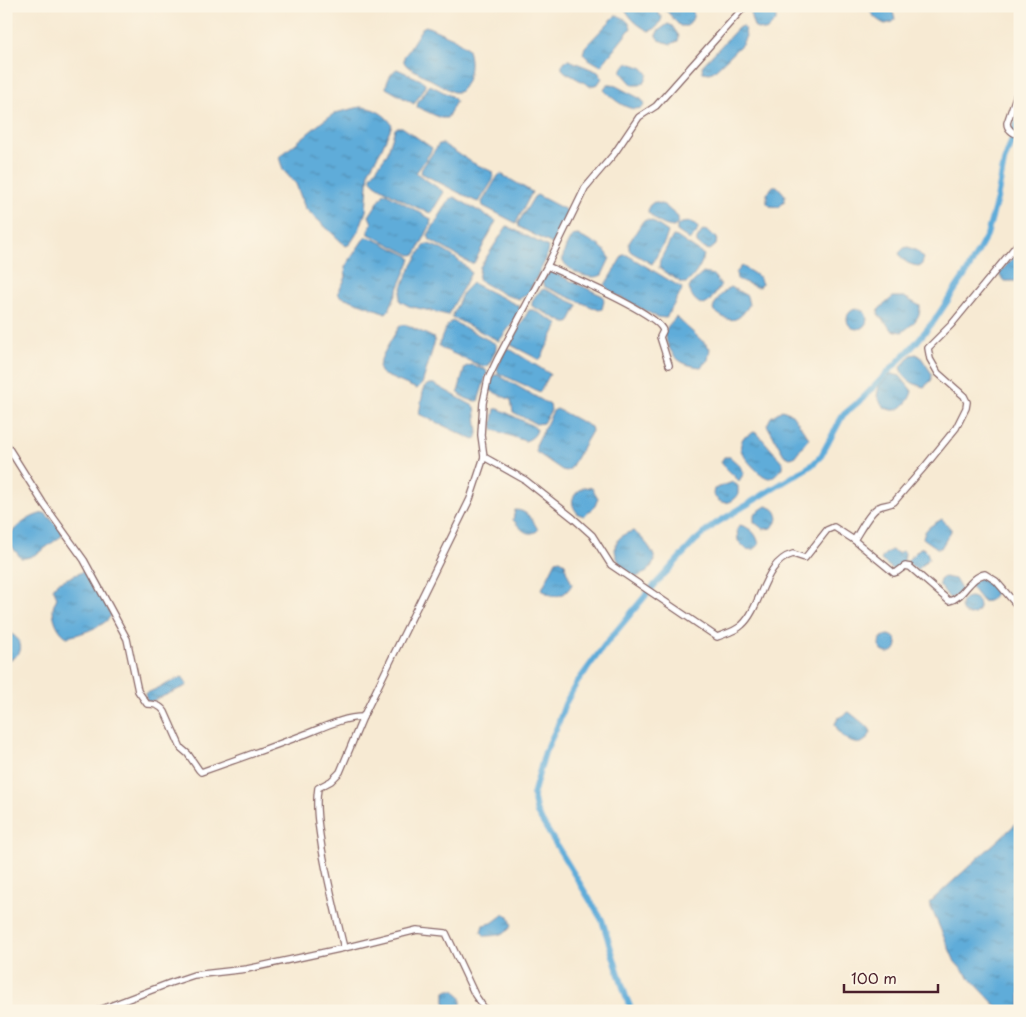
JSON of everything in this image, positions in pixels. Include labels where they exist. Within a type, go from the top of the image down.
[{"type":"street","points":[[344,948],[325,867],[319,828],[318,788],[331,781],[340,772],[363,717],[470,499],[484,457],[481,435],[482,411],[488,379],[585,188],[614,154],[639,117],[656,106],[745,6]]},
{"type":"street","points":[[1020,85],[1007,127],[1020,136]]},
{"type":"street","points":[[854,540],[873,510],[880,506],[888,506],[894,502],[956,428],[966,408],[964,396],[938,373],[930,359],[928,348],[963,310],[1020,241]]},
{"type":"street","points":[[547,266],[628,304],[660,324],[663,331],[660,337],[669,365]]},
{"type":"street","points":[[6,444],[43,503],[84,560],[127,639],[138,691],[143,700],[147,704],[161,707],[165,712],[180,748],[188,754],[198,770],[201,772],[333,724],[355,717],[363,717]]},
{"type":"street","points":[[484,457],[526,480],[592,534],[611,564],[717,637],[742,625],[754,607],[765,581],[782,559],[787,555],[793,554],[805,558],[827,530],[834,527],[854,540],[894,573],[905,566],[910,567],[949,601],[956,599],[979,575],[985,574],[996,581],[1020,609]]},
{"type":"street","points":[[97,1011],[170,983],[194,976],[247,969],[416,930],[446,933],[475,995],[486,1011]]},
{"type":"water","points":[[624,6],[653,6],[662,18],[654,29],[649,31],[634,21]]},
{"type":"water","points":[[662,6],[690,6],[693,12],[692,19],[687,26],[680,26]]},
{"type":"water","points":[[754,6],[768,6],[776,15],[776,21],[766,31],[755,28],[752,22],[751,12]]},
{"type":"water","points":[[869,6],[891,6],[895,19],[893,22],[882,23],[873,15]]},
{"type":"water","points":[[615,16],[625,19],[631,28],[601,66],[583,54],[585,47]]},
{"type":"water","points":[[668,24],[672,26],[679,36],[678,41],[671,44],[659,40],[656,36],[658,31]]},
{"type":"water","points":[[426,26],[453,38],[467,48],[470,59],[468,78],[459,92],[453,92],[407,66],[404,62],[404,57],[422,28]]},
{"type":"water","points":[[742,26],[746,36],[742,44],[714,71],[710,73],[703,72],[702,66]]},
{"type":"water","points":[[569,60],[598,72],[602,78],[598,84],[590,86],[565,72],[562,69],[562,65],[565,61]]},
{"type":"water","points":[[629,63],[643,68],[648,74],[645,81],[640,85],[633,85],[621,72],[623,67]]},
{"type":"water","points":[[397,69],[425,83],[425,87],[414,104],[386,88],[387,82]]},
{"type":"water","points":[[608,84],[612,84],[641,99],[645,103],[643,107],[633,109],[617,101],[604,90]]},
{"type":"water","points":[[430,85],[451,96],[456,101],[447,118],[441,118],[417,107],[418,102]]},
{"type":"water","points":[[360,107],[378,112],[392,125],[381,150],[369,170],[366,211],[359,230],[350,244],[346,246],[305,208],[296,184],[283,170],[279,157],[335,113]]},
{"type":"water","points":[[402,127],[432,148],[416,173],[444,192],[431,213],[402,200],[371,180],[371,176],[387,154],[395,129]]},
{"type":"water","points":[[439,144],[443,144],[473,163],[493,172],[493,180],[479,202],[421,173],[422,168]]},
{"type":"water","points":[[501,174],[532,192],[516,223],[483,206],[482,202]]},
{"type":"water","points":[[773,186],[777,186],[785,195],[784,202],[779,207],[770,206],[767,203],[767,194]]},
{"type":"water","points":[[384,193],[431,219],[430,226],[416,254],[411,255],[369,234],[368,230],[372,223],[369,216]]},
{"type":"water","points":[[537,195],[566,210],[567,213],[552,244],[519,227],[518,223]]},
{"type":"water","points":[[454,197],[496,221],[474,263],[470,263],[430,240],[428,235],[450,199]]},
{"type":"water","points":[[654,202],[664,205],[678,217],[678,222],[674,227],[659,222],[648,212],[649,206]]},
{"type":"water","points":[[643,221],[652,221],[668,232],[652,264],[629,249],[629,243]]},
{"type":"water","points":[[690,222],[698,228],[696,234],[690,240],[677,231],[677,225]]},
{"type":"water","points":[[507,226],[548,247],[546,259],[528,294],[519,299],[505,295],[478,280],[480,267]]},
{"type":"water","points":[[703,230],[717,238],[716,245],[710,250],[703,248],[697,243],[697,239]]},
{"type":"water","points":[[578,235],[600,246],[610,258],[602,275],[597,277],[586,276],[571,269],[563,262],[568,242],[572,236]]},
{"type":"water","points":[[673,236],[704,255],[692,278],[686,283],[682,283],[659,268],[660,260]]},
{"type":"water","points":[[366,237],[409,256],[411,259],[386,313],[340,296],[338,293],[346,277],[345,267]]},
{"type":"water","points":[[426,244],[437,247],[450,255],[463,264],[471,273],[448,315],[409,306],[400,301],[405,280],[413,263]]},
{"type":"water","points":[[908,247],[917,251],[924,258],[921,266],[908,263],[902,259],[899,253]]},
{"type":"water","points":[[1020,249],[1020,281],[1004,281],[1000,273]]},
{"type":"water","points":[[623,255],[627,255],[682,288],[666,318],[657,317],[609,291],[605,285]]},
{"type":"water","points":[[742,266],[759,277],[762,284],[759,287],[737,279],[736,273]]},
{"type":"water","points":[[550,271],[603,296],[602,309],[599,310],[545,287],[542,282]]},
{"type":"water","points":[[703,273],[713,275],[721,285],[709,302],[704,305],[694,299],[689,288]]},
{"type":"water","points":[[472,283],[519,306],[520,313],[499,341],[452,317],[463,292]]},
{"type":"water","points":[[731,287],[747,296],[749,305],[737,318],[729,319],[724,318],[713,310],[720,297]]},
{"type":"water","points":[[544,289],[578,305],[569,323],[565,323],[532,306],[535,296]]},
{"type":"water","points":[[893,297],[904,297],[920,306],[917,318],[902,332],[892,330],[878,314],[879,309]]},
{"type":"water","points":[[857,309],[864,312],[867,319],[864,326],[857,329],[850,326],[847,319],[850,312]]},
{"type":"water","points":[[529,310],[534,310],[558,325],[540,360],[511,345]]},
{"type":"water","points":[[676,317],[710,348],[708,360],[701,367],[686,364],[676,358],[670,348],[664,334]]},
{"type":"water","points":[[452,321],[496,344],[496,349],[489,365],[483,367],[441,348],[439,345],[443,335],[447,326]]},
{"type":"water","points":[[402,325],[407,325],[434,338],[435,341],[422,384],[417,389],[384,375],[379,369],[384,353]]},
{"type":"water","points":[[508,348],[550,374],[540,392],[498,373],[497,369]]},
{"type":"water","points":[[916,354],[920,356],[932,374],[931,381],[924,387],[909,380],[900,368],[911,355]]},
{"type":"water","points":[[471,365],[486,370],[487,373],[478,401],[467,399],[458,392],[465,367]]},
{"type":"water","points":[[891,374],[900,376],[912,391],[909,399],[896,410],[884,407],[877,396],[879,386]]},
{"type":"water","points":[[494,375],[498,375],[550,405],[551,410],[543,423],[536,424],[513,412],[511,400],[489,390],[489,384]]},
{"type":"water","points":[[434,384],[475,407],[478,433],[476,439],[474,440],[419,414],[424,387]]},
{"type":"water","points":[[495,409],[499,409],[535,427],[537,430],[535,434],[525,441],[494,430],[492,425]]},
{"type":"water","points":[[557,409],[591,427],[592,431],[567,471],[562,470],[536,452],[536,445],[553,411]]},
{"type":"water","points":[[782,410],[792,414],[809,438],[794,457],[790,458],[784,455],[767,425],[771,417]]},
{"type":"water","points":[[754,432],[758,434],[783,463],[783,468],[770,478],[762,475],[753,467],[741,450],[743,438]]},
{"type":"water","points":[[724,457],[730,457],[741,467],[744,473],[739,481],[721,462]]},
{"type":"water","points":[[733,482],[738,486],[738,494],[728,502],[719,501],[713,494],[714,489]]},
{"type":"water","points":[[584,487],[592,488],[598,498],[595,506],[584,516],[578,514],[573,506],[573,499],[576,493]]},
{"type":"water","points":[[766,506],[775,510],[778,519],[772,528],[763,529],[754,522],[754,514]]},
{"type":"water","points":[[515,510],[523,512],[532,519],[538,530],[527,533],[521,529],[513,520]]},
{"type":"water","points":[[45,513],[61,530],[62,536],[37,554],[21,558],[10,544],[10,534],[26,520]]},
{"type":"water","points":[[942,519],[951,531],[941,548],[937,548],[923,538],[927,529]]},
{"type":"water","points":[[740,525],[750,530],[757,538],[759,545],[753,550],[746,549],[738,541],[737,529]]},
{"type":"water","points":[[633,531],[647,544],[655,561],[647,572],[634,578],[622,567],[618,560],[615,546],[624,535]]},
{"type":"water","points":[[920,548],[927,552],[929,558],[917,570],[907,562]]},
{"type":"water","points":[[891,550],[905,553],[904,561],[895,571],[881,560]]},
{"type":"water","points":[[560,560],[565,563],[572,584],[563,594],[554,596],[542,589],[556,561]]},
{"type":"water","points":[[84,571],[88,572],[111,615],[104,623],[98,626],[67,637],[61,632],[55,621],[53,606],[57,597],[53,588],[57,583]]},
{"type":"water","points":[[944,577],[955,579],[961,589],[953,597],[949,598],[939,584],[940,580]]},
{"type":"water","points":[[980,577],[990,580],[997,589],[993,597],[988,601],[982,601],[971,587],[971,584]]},
{"type":"water","points":[[966,597],[974,597],[979,602],[977,613],[966,615],[961,610],[961,602]]},
{"type":"water","points":[[7,632],[17,639],[21,648],[18,654],[6,661]]},
{"type":"water","points":[[888,635],[894,638],[897,644],[894,650],[888,653],[882,650],[879,644],[882,638]]},
{"type":"water","points":[[182,677],[187,684],[186,686],[150,702],[147,701],[145,694]]},
{"type":"water","points":[[849,712],[869,728],[871,732],[867,739],[862,742],[852,742],[847,739],[835,724],[838,718]]},
{"type":"water","points":[[1020,820],[1020,1011],[1001,1011],[955,962],[929,903]]},
{"type":"water","points":[[504,914],[509,916],[512,926],[507,931],[489,936],[485,936],[481,932],[483,925],[492,923]]},
{"type":"water","points":[[455,990],[461,998],[459,1011],[449,1011],[445,1002],[445,992]]},
{"type":"waterway","points":[[1014,132],[1020,117]]},
{"type":"waterway","points":[[632,1011],[602,920],[537,813],[533,795],[545,752],[565,704],[576,684],[604,646],[651,589],[695,541],[715,524],[812,465],[821,456],[843,415],[862,399],[914,345],[934,321],[967,272],[987,235],[997,199],[1004,162],[1014,134]]}]
